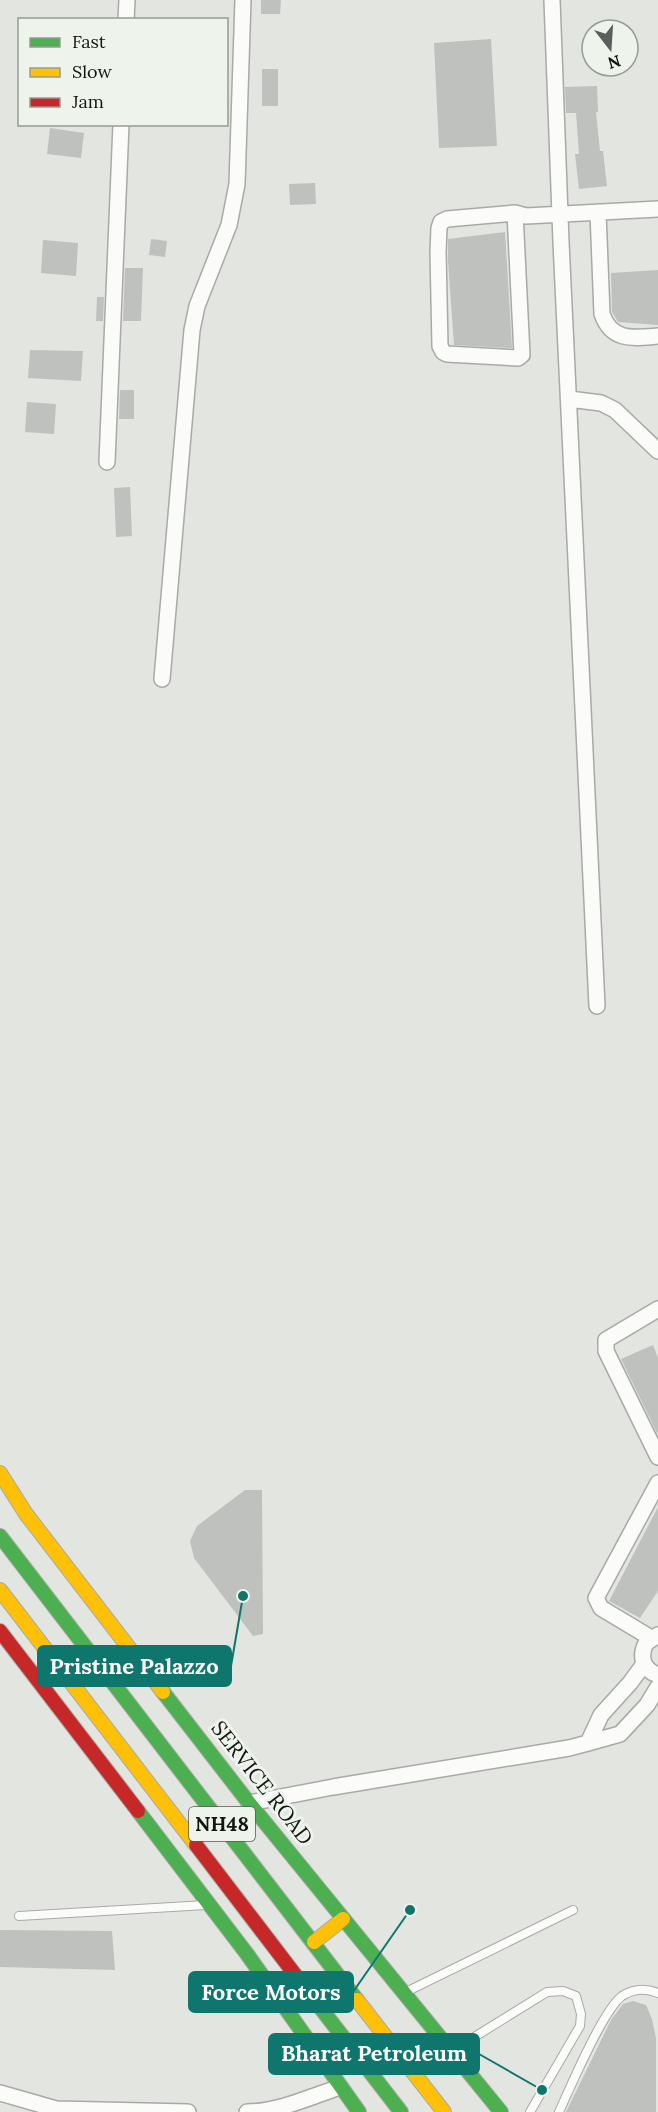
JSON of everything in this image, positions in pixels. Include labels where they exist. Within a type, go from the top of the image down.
[{"type":"main road","name":"SERVICE ROAD","points":[[0,1473],[26,1514],[249,1803],[501,2112]]},
{"type":"main road","name":"NH48","points":[[0,1536],[444,2112]]},
{"type":"main road","name":"NH48","points":[[0,1590],[401,2112]]},
{"type":"main road","points":[[0,1631],[247,1954],[359,2112]]},
{"type":"main road","points":[[314,1942],[343,1918]]},
{"type":"street","points":[[126,18],[127,0]]},
{"type":"street","points":[[162,679],[192,330],[197,306],[229,225],[237,184],[243,0]]},
{"type":"street","points":[[552,0],[568,399],[597,1006]]},
{"type":"street","points":[[107,462],[121,126]]},
{"type":"street","points":[[515,213],[522,355],[518,358],[442,352],[438,240],[441,222],[447,219],[515,213],[526,216],[658,209]]},
{"type":"street","points":[[598,212],[602,314],[605,324],[611,332],[625,337],[658,336]]},
{"type":"street","points":[[568,399],[601,403],[615,410],[658,451]]},
{"type":"street","points":[[658,1309],[606,1340],[606,1351],[658,1457]]},
{"type":"street","points":[[658,1483],[596,1599],[601,1608],[655,1637],[643,1650],[644,1664],[658,1675]]},
{"type":"street","points":[[588,1743],[601,1715],[644,1664]]},
{"type":"street","points":[[249,1803],[549,1752],[620,1734],[647,1705],[658,1687]]},
{"type":"street","points":[[247,2112],[296,2102],[340,2087]]},
{"type":"street","points":[[0,2092],[56,2109],[188,2112]]},
{"type":"lane","points":[[19,1916],[209,1905]]},
{"type":"lane","points":[[405,1992],[573,1910]]},
{"type":"lane","points":[[559,2112],[602,2022],[620,1998],[630,1992],[642,1990],[658,1993]]},
{"type":"lane","points":[[451,2051],[547,1992],[563,1991],[576,1996],[581,2014],[580,2026],[530,2112]]},
{"type":"building","points":[[261,0],[281,0],[280,14],[261,14]]},
{"type":"building","points":[[491,39],[497,146],[439,148],[434,43]]},
{"type":"building","points":[[262,69],[278,69],[278,106],[262,106]]},
{"type":"building","points":[[597,86],[598,112],[596,112],[607,186],[579,189],[575,154],[579,154],[576,113],[566,113],[565,87]]},
{"type":"building","points":[[50,128],[84,133],[81,158],[47,154]]},
{"type":"building","points":[[315,183],[316,204],[290,205],[289,184]]},
{"type":"building","points":[[505,232],[512,348],[454,345],[448,239]]},
{"type":"building","points":[[151,239],[167,241],[165,257],[149,255]]},
{"type":"building","points":[[43,240],[78,243],[76,276],[41,273]]},
{"type":"building","points":[[125,268],[143,268],[141,321],[123,321]]},
{"type":"building","points":[[658,270],[658,325],[618,322],[612,312],[611,273]]},
{"type":"building","points":[[97,297],[104,297],[103,321],[96,321]]},
{"type":"building","points":[[30,350],[83,351],[81,381],[28,378]]},
{"type":"building","points":[[120,390],[134,390],[134,419],[119,419]]},
{"type":"building","points":[[27,402],[56,404],[54,434],[25,432]]},
{"type":"building","points":[[130,487],[132,536],[116,537],[114,488]]},
{"type":"building","points":[[653,1345],[658,1358],[658,1435],[621,1359]]},
{"type":"building","points":[[245,1490],[262,1490],[263,1634],[253,1636],[194,1558],[190,1541],[197,1526]]},
{"type":"building","points":[[658,1507],[658,1591],[640,1618],[609,1601]]},
{"type":"building","points":[[0,1930],[112,1931],[115,1970],[0,1967]]},
{"type":"building","points":[[633,2001],[646,2005],[656,2038],[656,2112],[566,2112],[611,2020],[623,2004]]},
{"type":"traffic: fast","points":[[0,1536],[357,2000]]},
{"type":"traffic: fast","points":[[163,1692],[249,1803],[501,2112]]},
{"type":"traffic: fast","points":[[138,1811],[247,1954],[359,2112]]},
{"type":"traffic: fast","points":[[316,2002],[401,2112]]},
{"type":"traffic: slow","points":[[0,1473],[26,1514],[163,1692]]},
{"type":"traffic: slow","points":[[0,1590],[196,1845]]},
{"type":"traffic: slow","points":[[314,1942],[343,1919]]},
{"type":"traffic: slow","points":[[357,2000],[444,2112]]},
{"type":"traffic: jam","points":[[0,1631],[138,1811]]},
{"type":"traffic: jam","points":[[196,1845],[316,2002]]},
{"type":"place","name":"Pristine Palazzo","points":[[243,1596]]},
{"type":"place","name":"Force Motors","points":[[410,1910]]},
{"type":"place","name":"Bharat Petroleum","points":[[542,2090]]}]
